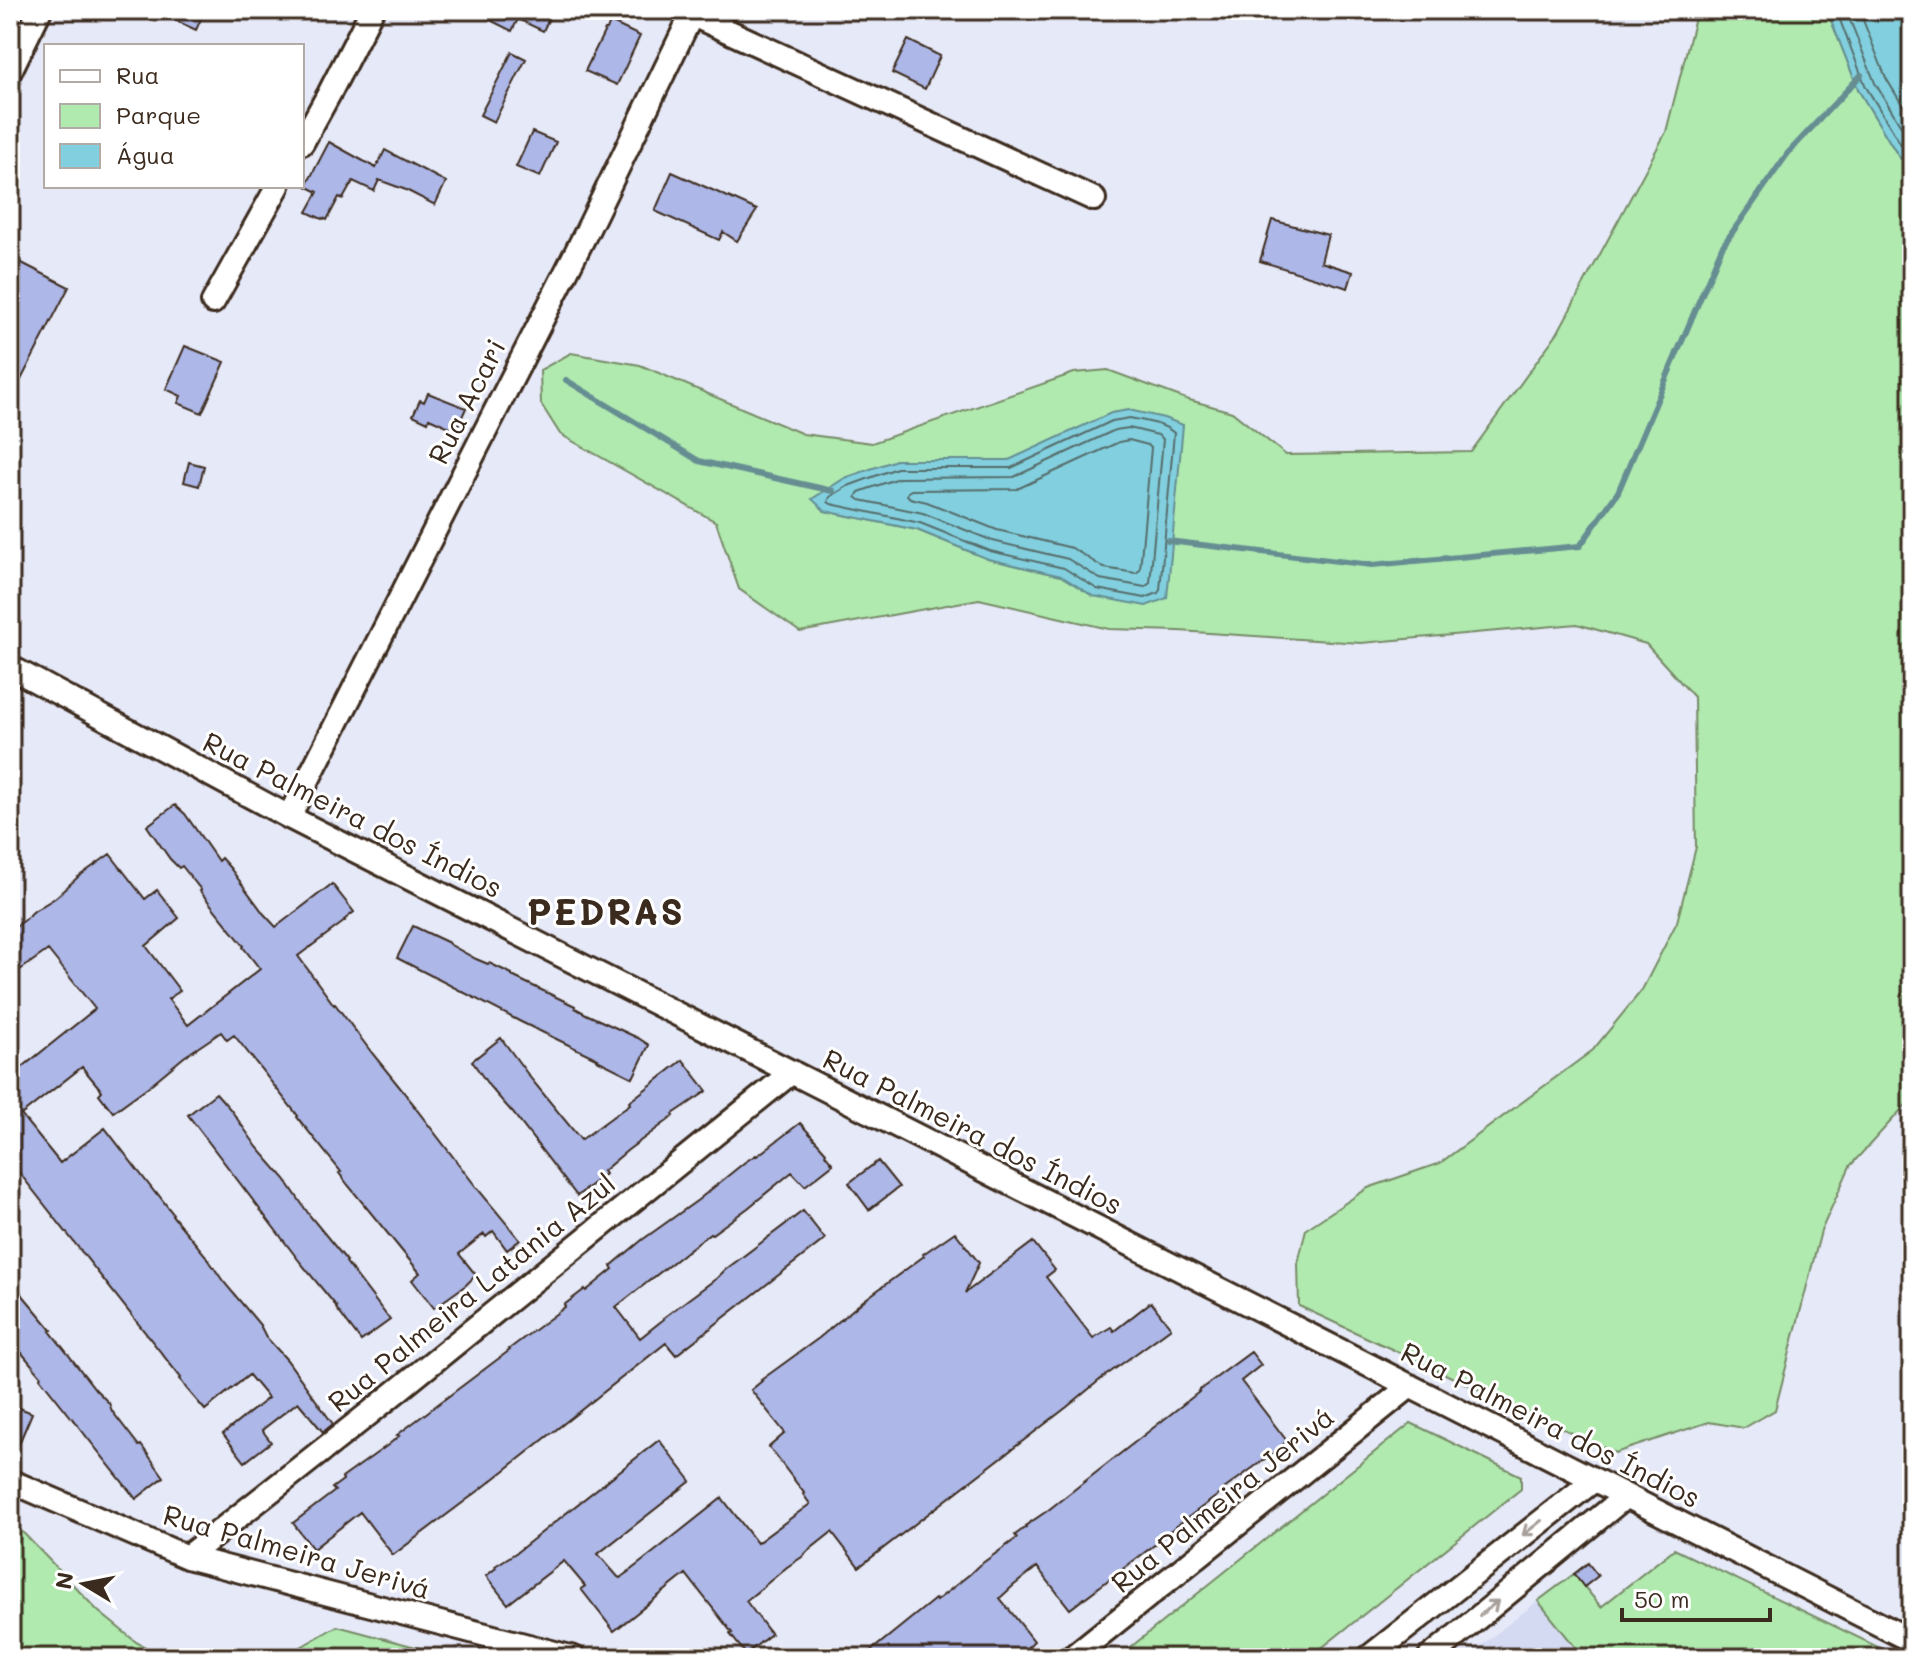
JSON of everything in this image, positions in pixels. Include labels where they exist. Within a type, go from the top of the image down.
[{"type":"street","points":[[10,71],[40,10]]},
{"type":"street","points":[[304,139],[372,10]]},
{"type":"street","points":[[689,12],[1094,199]]},
{"type":"street","name":"Rua Acari","points":[[289,817],[580,245],[689,12]]},
{"type":"street","points":[[213,302],[277,188]]},
{"type":"street","name":"Rua Palmeira dos Índios","points":[[10,667],[289,817],[1912,1641]]},
{"type":"street","name":"Rua Palmeira Latania Azul","points":[[187,1557],[792,1072]]},
{"type":"street","name":"Rua Palmeira Jerivá","points":[[1071,1658],[1410,1386]]},
{"type":"street","points":[[1368,1658],[1594,1480]]},
{"type":"street","name":"Rua Palmeira Jerivá","points":[[10,1481],[187,1557],[574,1658]]},
{"type":"street","points":[[1429,1658],[1626,1496]]},
{"type":"shaded area","points":[[1538,1601],[1584,1658],[1465,1658]]},
{"type":"green space","points":[[1697,10],[1827,10],[1859,91],[1899,157],[1912,168],[1912,1098],[1850,1166],[1821,1231],[1775,1410],[1744,1428],[1709,1422],[1615,1453],[1299,1306],[1298,1263],[1306,1229],[1368,1188],[1440,1163],[1593,1050],[1642,990],[1677,922],[1696,847],[1694,697],[1646,644],[1577,624],[1361,643],[1109,629],[979,599],[800,632],[739,589],[716,522],[560,434],[541,404],[540,370],[571,353],[640,365],[803,434],[872,443],[1074,373],[1108,370],[1186,399],[1232,412],[1286,455],[1471,452],[1558,332],[1666,132]],"holes":[[[896,460],[1009,460],[1093,596],[1061,576],[988,559],[917,530],[825,511]]]},
{"type":"green space","points":[[1411,1423],[1521,1476],[1521,1489],[1309,1658],[1117,1658]]},
{"type":"green space","points":[[10,1519],[98,1611],[136,1642],[165,1658],[10,1658]]},
{"type":"green space","points":[[1674,1549],[1878,1647],[1866,1658],[1584,1658],[1538,1601],[1574,1574],[1601,1607]]},
{"type":"green space","points":[[337,1626],[457,1658],[282,1658]]},
{"type":"water","points":[[1827,10],[1912,10],[1912,168],[1899,157],[1859,91]]},
{"type":"water","points":[[1129,410],[1183,425],[1167,598],[1146,606],[1093,596],[1061,576],[988,559],[917,530],[825,511],[812,499],[845,478],[896,460],[1009,460],[1111,413]]},
{"type":"building","points":[[153,10],[205,10],[196,30]]},
{"type":"building","points":[[497,10],[553,10],[543,31],[518,19],[512,31],[492,21]]},
{"type":"building","points":[[610,22],[640,36],[617,85],[585,71]]},
{"type":"building","points":[[908,40],[940,56],[925,89],[892,73]]},
{"type":"building","points":[[512,52],[526,59],[494,122],[480,115]]},
{"type":"building","points":[[532,132],[556,142],[540,177],[516,167]]},
{"type":"building","points":[[329,142],[376,168],[385,150],[446,182],[435,205],[379,180],[374,191],[353,181],[343,199],[339,197],[327,220],[322,219],[307,212],[318,192],[306,186]]},
{"type":"building","points":[[672,172],[757,210],[737,241],[723,232],[719,240],[655,211]]},
{"type":"building","points":[[1272,220],[1328,235],[1321,262],[1353,272],[1348,288],[1260,261]]},
{"type":"building","points":[[10,257],[69,287],[10,401]]},
{"type":"building","points":[[185,346],[225,362],[202,413],[178,403],[181,396],[166,389]]},
{"type":"building","points":[[428,393],[466,408],[456,430],[429,418],[428,422],[413,415],[420,400],[424,402]]},
{"type":"building","points":[[189,462],[204,466],[199,486],[184,482]]},
{"type":"building","points":[[175,805],[185,814],[218,861],[221,858],[230,868],[276,927],[332,884],[354,912],[298,956],[520,1240],[507,1250],[493,1231],[486,1237],[484,1234],[459,1254],[476,1275],[434,1308],[412,1280],[420,1273],[348,1185],[234,1035],[227,1040],[221,1032],[113,1112],[99,1094],[102,1091],[82,1067],[21,1115],[60,1163],[105,1128],[287,1360],[333,1424],[323,1432],[298,1402],[262,1430],[271,1442],[245,1462],[223,1434],[268,1398],[249,1375],[205,1410],[10,1161],[10,1077],[95,1009],[48,950],[10,977],[10,932],[78,877],[110,854],[145,899],[157,890],[179,918],[146,946],[180,991],[168,999],[188,1025],[260,969],[201,890],[182,866],[179,868],[170,859],[147,826]]},
{"type":"building","points":[[413,926],[649,1045],[633,1078],[397,958]]},
{"type":"building","points":[[501,1038],[581,1140],[683,1060],[707,1091],[628,1150],[603,1171],[605,1174],[577,1196],[472,1061]]},
{"type":"building","points":[[216,1093],[285,1179],[390,1320],[361,1341],[188,1115]]},
{"type":"building","points":[[800,1123],[833,1164],[805,1186],[792,1172],[616,1307],[640,1338],[803,1211],[825,1239],[676,1355],[666,1343],[393,1555],[360,1512],[313,1549],[293,1523],[335,1491],[332,1488],[342,1478],[586,1291],[642,1240]]},
{"type":"building","points":[[878,1161],[899,1187],[869,1210],[849,1183]]},
{"type":"building","points":[[955,1232],[979,1263],[965,1293],[1033,1242],[1055,1270],[1046,1277],[1093,1338],[1111,1327],[1114,1331],[1151,1302],[1171,1328],[859,1567],[832,1532],[746,1601],[771,1634],[746,1654],[686,1574],[614,1631],[581,1589],[585,1586],[564,1561],[508,1604],[486,1576],[659,1440],[691,1481],[598,1554],[618,1577],[722,1498],[757,1543],[810,1504],[769,1447],[785,1433],[751,1390]]},
{"type":"building","points":[[10,1280],[164,1477],[136,1499],[10,1339]]},
{"type":"building","points":[[1251,1352],[1261,1365],[1241,1381],[1287,1441],[1070,1609],[1037,1567],[1013,1586],[1000,1598],[1034,1641],[1024,1651],[1014,1658],[862,1658],[1017,1538],[1015,1535],[1025,1526]]},
{"type":"building","points":[[15,1406],[32,1413],[10,1465],[10,1417]]},
{"type":"building","points":[[1588,1563],[1598,1576],[1584,1587],[1574,1574]]},
{"type":"waterway","points":[[1168,541],[1372,565],[1580,546],[1618,492],[1722,247],[1788,153],[1861,75]]},
{"type":"waterway","points":[[566,380],[699,461],[833,491]]},
{"type":"district","name":"PEDRAS","points":[[606,910]]}]
